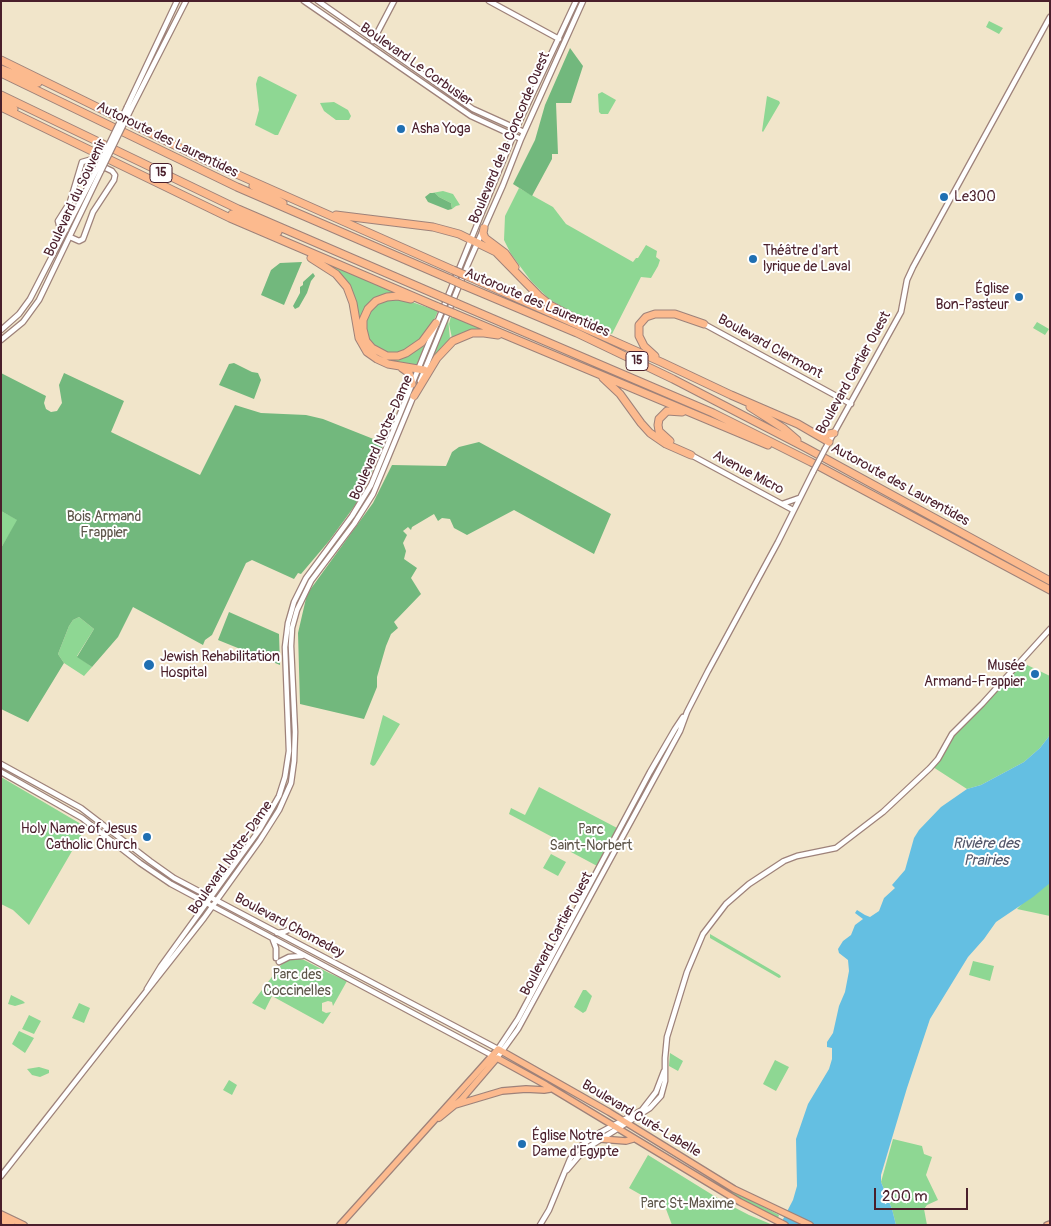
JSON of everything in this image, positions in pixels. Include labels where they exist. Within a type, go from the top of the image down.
[{"type":"highway","points":[[1,60],[208,161],[597,333],[771,412],[829,442]]},
{"type":"highway","points":[[1,68],[67,93]]},
{"type":"highway","name":"Autoroute des Laurentides","points":[[1,73],[205,173],[632,358],[806,448],[1050,581]]},
{"type":"highway","name":"Autoroute des Laurentides","points":[[1,95],[208,196],[696,405],[811,462],[1050,590]]},
{"type":"highway","points":[[1,101],[39,125]]},
{"type":"highway","points":[[1,107],[287,244],[811,462]]},
{"type":"highway","points":[[208,161],[309,219]]},
{"type":"highway","points":[[197,202],[296,239],[323,246]]},
{"type":"highway","points":[[318,211],[338,216],[439,228],[474,241],[498,253],[544,301],[597,333]]},
{"type":"highway","points":[[484,228],[485,238],[505,253],[522,278]]},
{"type":"highway","points":[[287,244],[328,268],[342,281],[352,299],[357,332],[367,352],[377,359],[400,367],[421,370]]},
{"type":"highway","points":[[436,323],[416,348],[404,354],[392,356],[381,354],[370,346],[364,336],[362,327],[368,309],[375,302],[383,298],[402,297],[438,307]]},
{"type":"highway","points":[[661,362],[639,339],[639,326],[644,318],[655,314],[672,314],[686,316],[704,324]]},
{"type":"highway","points":[[414,396],[440,354],[450,343],[458,338],[472,333],[484,333],[520,341]]},
{"type":"highway","points":[[400,367],[408,372],[412,384]]},
{"type":"highway","points":[[598,373],[620,394],[648,431],[666,444],[691,455]]},
{"type":"highway","points":[[731,395],[783,428],[806,448]]},
{"type":"highway","points":[[691,455],[662,434],[658,425],[660,416],[666,411],[675,410],[711,421]]},
{"type":"highway","points":[[820,436],[834,433]]},
{"type":"main road","points":[[430,1125],[455,1105],[500,1050]]},
{"type":"main road","name":"Boulevard Curé-Labelle","points":[[500,1050],[625,1122],[734,1190],[810,1225]]},
{"type":"main road","points":[[340,1225],[430,1125],[495,1057]]},
{"type":"main road","name":"Boulevard Curé-Labelle","points":[[495,1057],[740,1202],[785,1225]]},
{"type":"main road","points":[[455,1105],[505,1090],[550,1089]]},
{"type":"main road","points":[[600,1140],[626,1141],[633,1139]]},
{"type":"main road","points":[[1,1214],[24,1225]]},
{"type":"main road","points":[[1,1220],[12,1225]]},
{"type":"street","name":"Boulevard du Souvenir","points":[[1,340],[20,325],[34,308],[70,238],[99,170],[177,1]]},
{"type":"street","name":"Boulevard du Souvenir","points":[[129,108],[186,1]]},
{"type":"street","name":"Boulevard Le Corbusier","points":[[304,1],[471,116],[521,139]]},
{"type":"street","name":"Boulevard Le Corbusier","points":[[318,1],[473,108],[524,132]]},
{"type":"street","points":[[370,47],[394,1]]},
{"type":"street","points":[[489,1],[565,42]]},
{"type":"street","name":"Boulevard de la Concorde Ouest","points":[[461,285],[474,241],[516,128],[576,1]]},
{"type":"street","name":"Boulevard de la Concorde Ouest","points":[[451,281],[474,241],[484,228],[524,132],[583,1]]},
{"type":"street","name":"Boulevard Cartier Ouest","points":[[500,1050],[650,772],[687,712],[825,449],[901,312],[907,280],[913,267],[1050,17]]},
{"type":"street","points":[[66,230],[59,225],[58,221],[72,198],[82,162],[88,160],[112,171],[115,176],[114,180],[93,212],[83,239],[77,241],[70,238]]},
{"type":"street","name":"Boulevard du Souvenir","points":[[1,330],[14,319],[29,301],[99,170]]},
{"type":"street","name":"Boulevard Notre-Dame","points":[[1,1171],[32,1138],[217,901],[269,827],[282,803],[291,783],[295,746],[291,646],[293,625],[298,607],[311,581],[351,528],[373,494],[414,396],[451,281]]},
{"type":"street","name":"Boulevard Notre-Dame","points":[[146,990],[149,983],[268,816],[277,800],[285,780],[290,744],[285,643],[288,620],[294,602],[306,578],[364,499],[412,384],[421,370],[461,285]]},
{"type":"street","name":"Boulevard Clermont","points":[[704,324],[851,404]]},
{"type":"street","name":"Avenue Micro","points":[[691,455],[794,510]]},
{"type":"street","points":[[782,504],[800,498]]},
{"type":"street","points":[[540,1225],[549,1210],[571,1157],[579,1148],[638,1113],[651,1100],[660,1084],[668,1030],[687,972],[700,939],[716,916],[744,888],[786,861],[797,856],[835,849],[883,812],[930,768],[938,759],[952,734],[1050,629]]},
{"type":"street","name":"Boulevard Chomedey","points":[[1,764],[79,806],[158,867],[211,898],[500,1050]]},
{"type":"street","name":"Boulevard Chomedey","points":[[1,772],[78,814],[150,870],[212,907],[391,1000],[495,1057]]},
{"type":"street","points":[[277,933],[292,928]]},
{"type":"street","points":[[272,939],[278,960],[291,956],[304,956]]},
{"type":"street","points":[[567,1170],[582,1152],[614,1128]]},
{"type":"street","name":"Boulevard Notre-Dame","points":[[1,1176],[6,1167]]},
{"type":"green space","points":[[989,21],[1003,28],[999,34],[986,27]]},
{"type":"green space","points":[[570,48],[583,66],[571,103],[556,103],[558,154],[552,154],[552,159],[532,196],[513,184],[535,140],[545,105]]},
{"type":"green space","points":[[260,76],[297,95],[278,135],[255,125],[259,110],[256,84]]},
{"type":"green space","points":[[602,92],[616,100],[608,114],[601,114],[599,112],[598,94]]},
{"type":"green space","points":[[767,96],[780,103],[763,132],[762,131]]},
{"type":"green space","points":[[334,102],[348,110],[351,116],[349,120],[336,120],[324,111],[320,103]]},
{"type":"green space","points":[[519,188],[553,207],[566,224],[633,262],[638,258],[646,245],[657,251],[656,257],[660,260],[658,266],[651,278],[641,277],[612,334],[549,299],[531,281],[511,254],[504,240],[505,216]]},
{"type":"green space","points":[[443,191],[453,194],[460,205],[452,209],[451,203],[432,193]]},
{"type":"green space","points":[[430,193],[435,193],[451,203],[452,209],[448,210],[428,202],[425,197]]},
{"type":"green space","points":[[302,262],[284,305],[261,295],[271,270],[280,263]]},
{"type":"green space","points":[[327,263],[399,293],[368,306],[362,335],[389,358],[428,340],[417,367],[396,364],[378,358],[363,344],[355,304],[326,265]]},
{"type":"green space","points":[[313,273],[315,276],[307,293],[299,307],[295,309],[293,306],[300,293],[300,287]]},
{"type":"green space","points":[[391,298],[409,301],[438,311],[431,327],[415,346],[392,354],[374,347],[365,334],[366,317],[377,303]]},
{"type":"green space","points":[[451,316],[488,330],[466,333],[427,368],[448,318],[450,339],[452,338],[449,324]]},
{"type":"green space","points":[[1037,322],[1049,329],[1045,335],[1033,328]]},
{"type":"green space","points":[[234,363],[258,373],[261,380],[254,399],[219,385],[229,364]]},
{"type":"green space","name":"Bois Armand Frappier","points":[[1,373],[46,396],[44,403],[46,409],[51,412],[57,411],[62,403],[59,385],[64,373],[124,401],[111,432],[200,475],[235,405],[261,413],[306,415],[323,419],[381,442],[383,445],[356,504],[329,541],[301,574],[298,573],[294,579],[252,560],[246,563],[212,635],[205,640],[203,645],[133,607],[118,637],[92,667],[77,657],[94,629],[79,617],[73,620],[58,654],[64,663],[28,722],[1,709],[1,548],[17,520],[1,511]]},
{"type":"green space","points":[[479,442],[611,514],[594,554],[514,510],[467,535],[454,528],[450,519],[442,518],[438,521],[434,514],[412,527],[411,530],[408,527],[403,531],[407,535],[403,543],[406,551],[404,559],[417,568],[411,578],[421,594],[394,622],[398,628],[391,634],[386,646],[377,677],[377,687],[364,719],[300,704],[298,633],[307,594],[373,503],[392,465],[446,466],[452,452],[459,447]]},
{"type":"green space","points":[[1,511],[18,520],[1,548]]},
{"type":"green space","points":[[229,612],[279,634],[280,665],[218,640]]},
{"type":"green space","points":[[79,617],[94,629],[77,656],[92,667],[84,676],[64,663],[58,654],[69,626],[73,620]]},
{"type":"green space","points":[[1023,663],[1050,676],[1050,735],[1040,748],[1024,762],[981,785],[967,789],[933,767],[952,734]]},
{"type":"green space","points":[[383,715],[400,724],[373,766],[370,764]]},
{"type":"green space","points":[[1,777],[86,827],[29,925],[13,910],[1,904]]},
{"type":"green space","name":"Parc Saint-Norbert","points":[[539,787],[619,829],[599,867],[571,852],[573,848],[509,814],[511,808],[525,815]]},
{"type":"green space","points":[[551,854],[566,862],[558,876],[543,868]]},
{"type":"green space","points":[[1050,878],[1050,916],[1017,909],[1044,881]]},
{"type":"green space","points":[[710,934],[781,977],[779,978],[710,938]]},
{"type":"green space","name":"Parc des Coccinelles","points":[[296,958],[347,981],[333,1006],[332,1002],[322,1003],[322,1011],[326,1013],[331,1012],[323,1024],[272,996],[265,1010],[252,1003],[281,965],[288,960]]},
{"type":"green space","points":[[973,961],[994,966],[990,981],[969,975]]},
{"type":"green space","points":[[583,990],[586,990],[592,996],[586,1011],[583,1013],[574,1007]]},
{"type":"green space","points":[[11,995],[25,1003],[15,1006],[8,1004]]},
{"type":"green space","points":[[79,1003],[90,1008],[84,1023],[72,1018]]},
{"type":"green space","points":[[29,1015],[41,1021],[34,1034],[22,1029]]},
{"type":"green space","points":[[19,1031],[34,1038],[25,1053],[12,1044]]},
{"type":"green space","points":[[670,1053],[683,1061],[678,1071],[669,1066]]},
{"type":"green space","points":[[775,1060],[789,1067],[776,1091],[763,1084]]},
{"type":"green space","points":[[39,1067],[49,1070],[49,1073],[40,1077],[32,1075],[27,1069]]},
{"type":"green space","points":[[229,1080],[237,1085],[232,1095],[223,1090]]},
{"type":"green space","points":[[893,1139],[922,1146],[924,1154],[932,1157],[926,1175],[938,1200],[927,1205],[924,1209],[927,1225],[896,1225],[881,1182]]},
{"type":"green space","name":"Parc St-Maxime","points":[[648,1155],[724,1202],[773,1225],[672,1225],[666,1209],[629,1188]]},
{"type":"green space","points":[[697,1173],[779,1215],[778,1218],[759,1210]]},
{"type":"water","name":"Rivière des Prairies","points":[[1050,735],[1050,883],[996,922],[968,957],[930,1019],[881,1175],[881,1182],[896,1225],[780,1225],[793,1200],[797,1186],[796,1139],[808,1104],[829,1069],[832,1059],[832,1048],[827,1047],[827,1042],[833,1033],[849,971],[848,960],[839,953],[838,949],[843,941],[851,935],[855,925],[863,919],[855,913],[857,910],[870,917],[879,911],[884,898],[895,888],[892,885],[905,870],[914,838],[941,807],[967,789],[981,785],[1024,762],[1040,748]]},
{"type":"place","name":"Asha Yoga","points":[[401,129]]},
{"type":"place","name":"Le300","points":[[944,197]]},
{"type":"place","name":"Théâtre d'art lyrique de Laval","points":[[753,259]]},
{"type":"place","name":"Église Bon-Pasteur","points":[[1019,297]]},
{"type":"place","name":"Jewish Rehabilitation Hospital","points":[[149,665]]},
{"type":"place","name":"Musée Armand-Frappier","points":[[1035,674]]},
{"type":"place","name":"Holy Name of Jesus Catholic Church","points":[[147,837]]},
{"type":"place","name":"Église Notre Dame d'Egypte","points":[[522,1144]]}]
